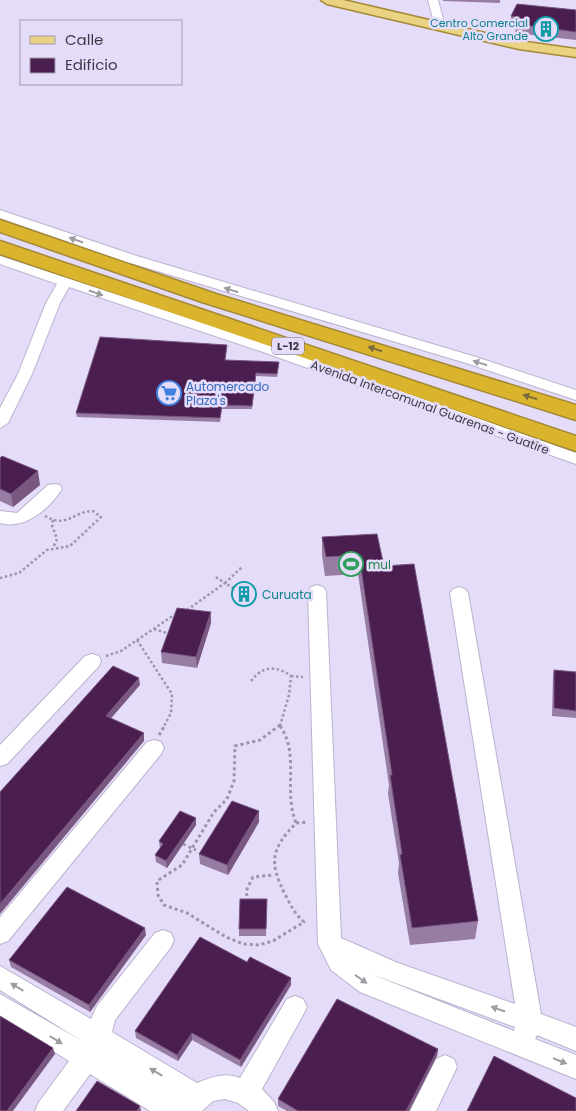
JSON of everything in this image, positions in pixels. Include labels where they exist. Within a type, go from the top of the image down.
[{"type":"highway","name":"L-12","points":[[0,226],[209,298],[576,413]]},
{"type":"highway","name":"Avenida Intercomunal Guarenas - Guatire","points":[[0,248],[576,444]]},
{"type":"highway","points":[[209,298],[379,332]]},
{"type":"main road","points":[[327,0],[519,45],[576,52]]},
{"type":"street","points":[[433,0],[440,26]]},
{"type":"street","points":[[0,214],[132,259],[379,332],[576,395]]},
{"type":"street","name":"Avenida Intercomunal Guarenas - Guatire","points":[[0,260],[286,355],[576,459]]},
{"type":"street","points":[[0,423],[25,374],[53,303],[65,282]]},
{"type":"street","points":[[0,517],[19,520],[33,510],[54,489]]},
{"type":"street","points":[[317,591],[330,944],[339,963],[368,984],[576,1068]]},
{"type":"street","points":[[460,593],[530,1020],[521,1046]]},
{"type":"street","points":[[0,758],[92,661]]},
{"type":"street","points":[[0,934],[154,748]]},
{"type":"street","points":[[48,1111],[86,1058],[98,1036],[105,1014],[163,940]]},
{"type":"street","points":[[330,944],[366,962],[530,1020],[576,1040]]},
{"type":"street","points":[[0,976],[98,1036],[192,1104],[209,1090],[221,1087],[234,1087],[247,1091],[258,1100],[265,1111]]},
{"type":"street","points":[[0,1005],[172,1111]]},
{"type":"street","points":[[247,1091],[296,1007]]},
{"type":"street","points":[[423,1111],[445,1067]]},
{"type":"path","points":[[0,578],[20,573],[41,554],[54,548],[70,546],[76,537],[96,525],[101,517],[94,511],[88,511],[66,521],[53,520],[33,510]]},
{"type":"path","points":[[53,520],[52,525],[57,539],[54,548]]},
{"type":"path","points":[[185,611],[195,606],[225,583],[242,567]]},
{"type":"path","points":[[214,576],[238,591]]},
{"type":"path","points":[[92,661],[120,651],[179,612]]},
{"type":"path","points":[[154,629],[172,634]]},
{"type":"path","points":[[137,640],[172,694],[170,713],[154,748]]},
{"type":"path","points":[[251,681],[259,671],[275,667],[284,670],[291,676],[303,677]]},
{"type":"path","points":[[291,676],[291,691],[284,705],[280,726],[260,740],[235,746],[234,780],[227,798],[214,812],[182,865],[157,881],[156,891],[163,904],[202,921],[231,941],[253,946],[263,944],[304,922],[292,912],[274,875],[272,863],[274,852],[283,837],[296,823],[324,820]]},
{"type":"path","points":[[280,726],[285,731],[291,760],[289,794],[296,823]]},
{"type":"path","points":[[183,844],[196,850]]},
{"type":"path","points":[[249,906],[246,891],[253,877],[274,875]]},
{"type":"building","name":"Centro Comercial Alto Grande","points":[[517,4],[576,10],[576,32],[516,24],[520,17],[511,16]]},
{"type":"building","name":"Automercado Plaza's","points":[[100,337],[227,345],[225,360],[279,362],[277,374],[256,373],[252,406],[222,405],[220,418],[76,413]]},
{"type":"building","points":[[2,456],[38,471],[11,494],[0,489],[0,458]]},
{"type":"building","points":[[377,534],[384,566],[414,564],[478,921],[412,928],[400,855],[402,854],[390,775],[392,775],[359,555],[326,557],[322,537]]},
{"type":"building","points":[[177,608],[211,612],[196,657],[161,652]]},
{"type":"building","points":[[113,666],[139,678],[106,716],[144,733],[0,904],[0,792]]},
{"type":"building","points":[[554,670],[576,672],[576,711],[554,708]]},
{"type":"building","points":[[232,801],[259,811],[227,865],[199,854]]},
{"type":"building","points":[[180,811],[196,818],[166,861],[155,855],[163,844],[159,841]]},
{"type":"building","points":[[67,887],[145,928],[89,1005],[9,960]]},
{"type":"building","points":[[240,899],[267,899],[266,929],[239,929]]},
{"type":"building","points":[[200,937],[247,962],[250,957],[291,978],[240,1060],[192,1033],[177,1055],[135,1031]]},
{"type":"building","points":[[337,999],[438,1049],[406,1111],[298,1111],[278,1099]]},
{"type":"building","points":[[0,1016],[53,1048],[7,1111],[0,1111]]},
{"type":"building","points":[[494,1056],[576,1098],[576,1111],[467,1111]]},
{"type":"building","points":[[97,1081],[140,1106],[137,1111],[76,1111]]},
{"type":"place","name":"Centro Comercial Alto Grande","points":[[546,29]]},
{"type":"place","name":"Automercado Plaza's","points":[[169,393]]},
{"type":"place","name":"mul","points":[[351,564]]},
{"type":"place","name":"Curuata","points":[[244,594]]}]
